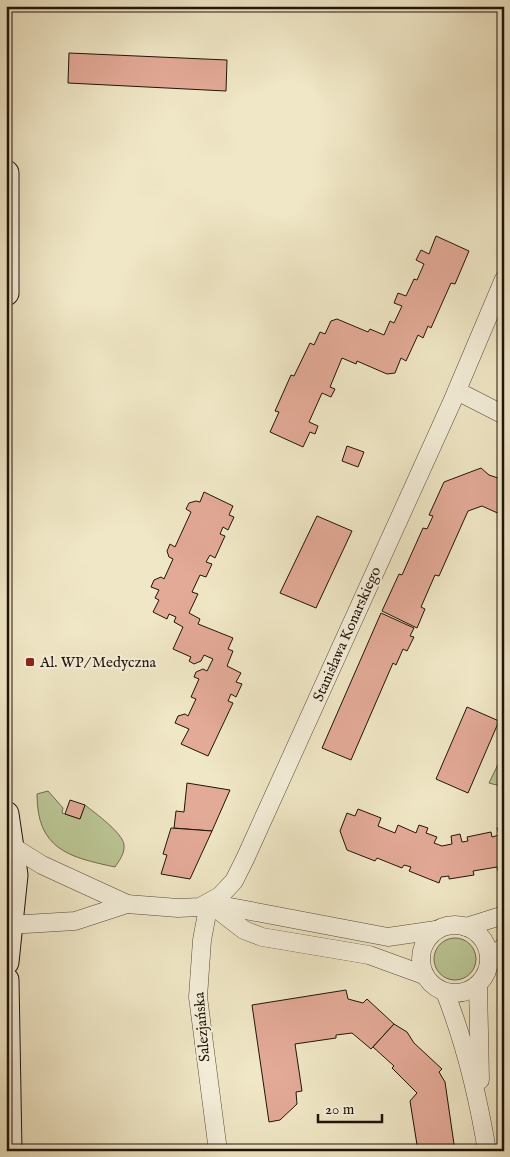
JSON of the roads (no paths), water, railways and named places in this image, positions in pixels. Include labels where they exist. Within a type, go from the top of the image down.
[{"type":"main road","points":[[6,173],[6,293]]},
{"type":"main road","points":[[6,814],[8,844],[15,875],[7,926],[6,962]]},
{"type":"main road","points":[[6,980],[9,1151]]},
{"type":"street","name":"Stanisława Konarskiego","points":[[8,844],[42,864],[127,904],[184,908],[200,907],[228,889],[245,859],[457,391],[504,279]]},
{"type":"street","points":[[457,391],[504,415]]},
{"type":"street","points":[[209,902],[388,937],[436,930],[451,925],[466,927],[504,915]]},
{"type":"street","points":[[209,902],[244,930],[262,937],[369,954],[424,975],[433,985],[445,992],[462,992],[478,985],[487,972],[489,955],[482,938],[466,927]]},
{"type":"street","name":"Salezjańska","points":[[209,902],[202,940],[198,997],[218,1151]]},
{"type":"street","name":"Stanisława Konarskiego","points":[[7,926],[75,921],[127,904]]},
{"type":"street","points":[[424,975],[421,954],[426,940],[436,930]]},
{"type":"street","points":[[489,964],[504,946]]},
{"type":"street","points":[[478,985],[480,1105]]},
{"type":"street","points":[[445,992],[462,1039],[480,1105],[487,1151]]},
{"type":"place","name":"Al. WP/ Medyczna","points":[[30,662]]}]
